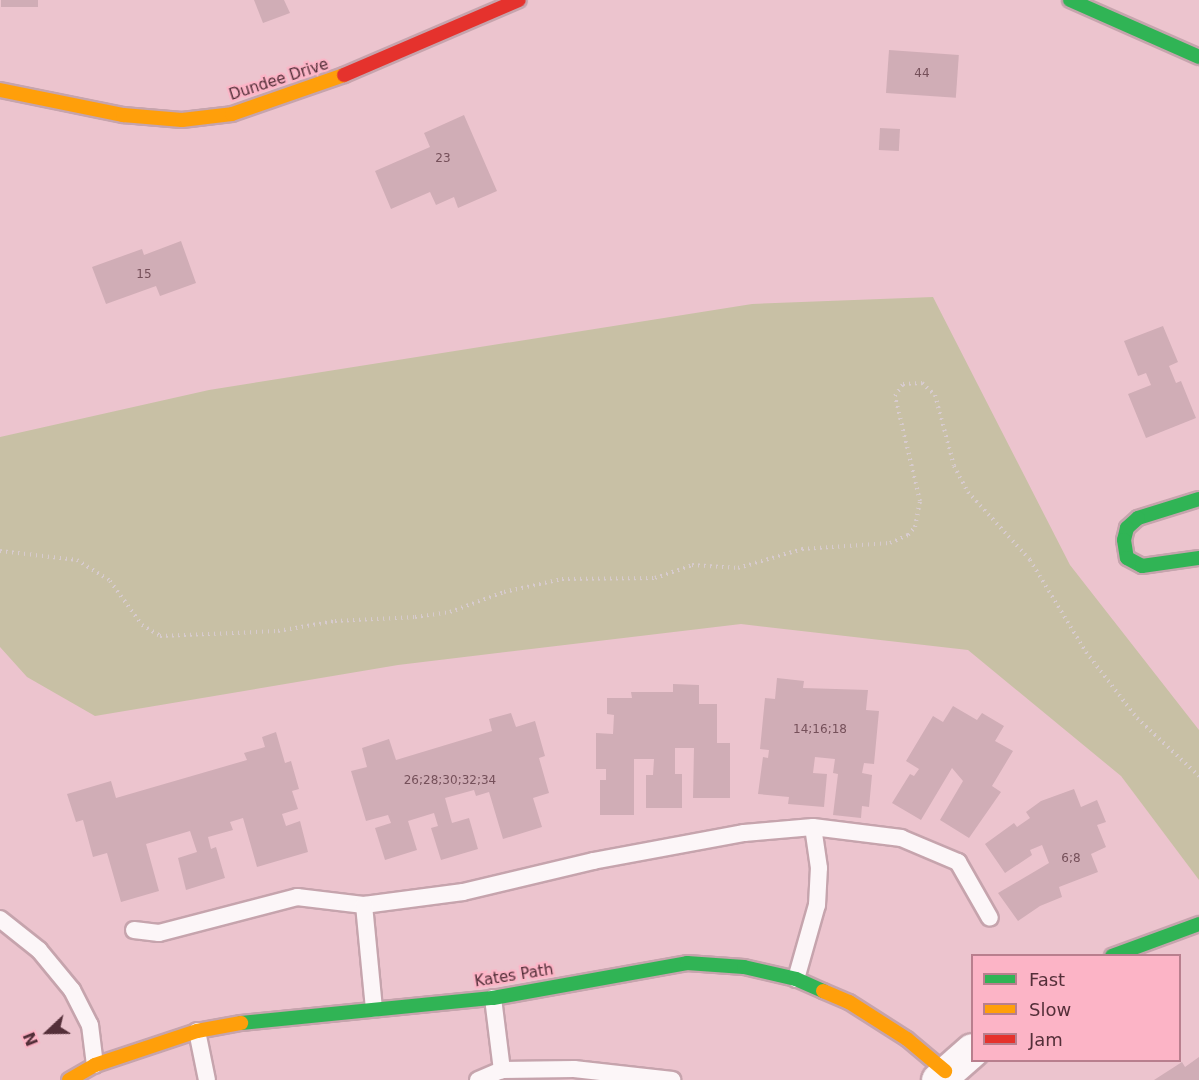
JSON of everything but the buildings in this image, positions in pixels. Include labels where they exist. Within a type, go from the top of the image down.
[{"type":"street","name":"Dundee Drive","points":[[0,90],[123,116],[182,120],[232,114],[317,87],[519,0]]},
{"type":"street","points":[[1070,0],[1199,57]]},
{"type":"street","points":[[1199,499],[1138,518],[1127,528],[1124,540],[1127,558],[1142,566],[1199,558]]},
{"type":"street","points":[[1117,954],[1199,924]]},
{"type":"street","name":"Kates Path","points":[[69,1080],[95,1065],[197,1031],[268,1018],[493,998],[687,963],[744,967],[796,979],[849,1002],[907,1039],[941,1076]]},
{"type":"street","points":[[941,1076],[971,1051]]},
{"type":"lane","points":[[796,979],[817,905],[819,868],[813,827]]},
{"type":"lane","points":[[134,930],[159,933],[297,897],[364,905],[453,894],[592,861],[744,833],[813,827],[901,838],[958,862],[990,918]]},
{"type":"lane","points":[[364,905],[374,1009]]},
{"type":"lane","points":[[0,919],[39,950],[72,990],[90,1025],[95,1065]]},
{"type":"lane","points":[[493,998],[502,1070]]},
{"type":"lane","points":[[197,1031],[207,1080]]},
{"type":"lane","points":[[478,1080],[502,1070],[574,1069],[672,1080]]},
{"type":"path","points":[[0,551],[78,560],[110,581],[142,626],[160,636],[289,630],[335,621],[415,617],[450,612],[504,592],[562,579],[655,578],[692,565],[738,568],[801,549],[890,543],[908,536],[915,527],[920,501],[895,396],[903,384],[922,383],[935,395],[954,466],[968,492],[1030,560],[1086,652],[1131,711],[1185,766],[1199,776]]},
{"type":"shaded area","points":[[933,297],[1070,565],[1199,730],[1199,880],[1121,776],[968,650],[741,624],[398,665],[95,716],[27,677],[0,647],[0,437],[209,390],[752,304]]},
{"type":"traffic: fast","points":[[1070,0],[1199,57]]},
{"type":"traffic: fast","points":[[1199,499],[1138,518],[1127,528],[1124,540],[1127,558],[1142,566],[1199,558]]},
{"type":"traffic: fast","points":[[1117,954],[1199,924]]},
{"type":"traffic: fast","points":[[241,1023],[493,998],[687,963],[744,967],[796,979],[823,991]]},
{"type":"traffic: slow","points":[[0,90],[123,115],[182,120],[232,114],[344,75]]},
{"type":"traffic: slow","points":[[823,991],[849,1002],[907,1039],[945,1071]]},
{"type":"traffic: slow","points":[[69,1080],[95,1065],[197,1031],[241,1023]]},
{"type":"traffic: jam","points":[[344,75],[519,0]]}]
